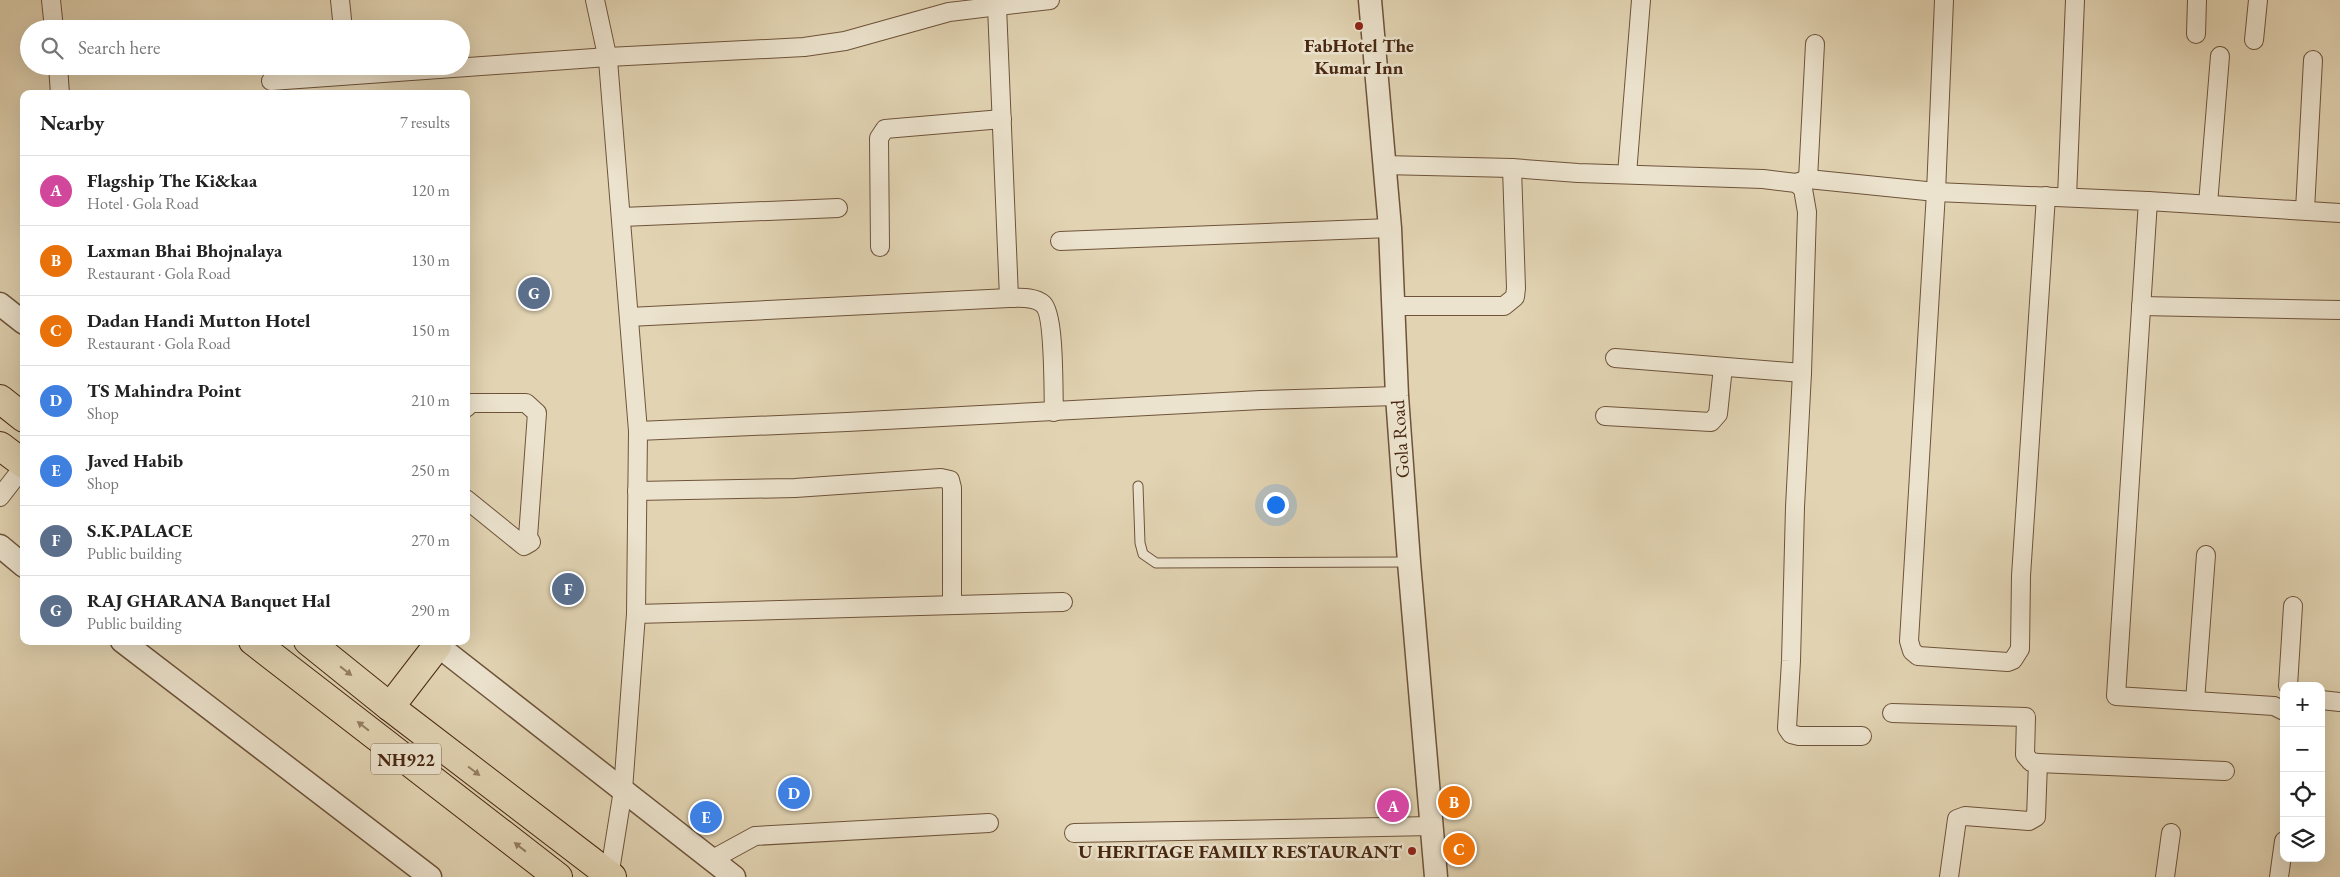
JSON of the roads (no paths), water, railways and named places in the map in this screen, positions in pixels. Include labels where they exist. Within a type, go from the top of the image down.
[{"type":"highway","points":[[0,399],[20,415]]},
{"type":"highway","points":[[0,446],[20,462]]},
{"type":"highway","name":"NH922","points":[[258,645],[558,877]]},
{"type":"highway","name":"NH922","points":[[313,645],[390,707],[610,876]]},
{"type":"highway","points":[[390,707],[434,645]]},
{"type":"street","points":[[51,0],[53,20]]},
{"type":"street","points":[[340,0],[342,20]]},
{"type":"street","points":[[595,0],[608,57],[638,431],[636,614],[622,790],[610,876]]},
{"type":"street","points":[[470,64],[811,46],[867,36],[936,15],[1050,0]]},
{"type":"street","name":"Gola Road","points":[[1370,0],[1390,228],[1397,396],[1409,562],[1436,877]]},
{"type":"street","points":[[1626,174],[1640,0]]},
{"type":"street","points":[[1944,0],[1936,192],[1909,646],[1918,656],[2008,662],[2013,660],[2020,649],[2020,576],[2046,196]]},
{"type":"street","points":[[2067,197],[2075,0]]},
{"type":"street","points":[[2196,34],[2197,0]]},
{"type":"street","points":[[2254,40],[2258,0]]},
{"type":"street","points":[[997,6],[1009,298]]},
{"type":"street","points":[[1815,44],[1802,181],[1807,212],[1802,373],[1794,507],[1792,651],[1787,728],[1790,734],[1799,736],[1862,736]]},
{"type":"street","points":[[2208,204],[2220,56]]},
{"type":"street","points":[[2305,210],[2313,60]]},
{"type":"street","points":[[59,75],[60,90]]},
{"type":"street","points":[[272,80],[314,75]]},
{"type":"street","points":[[880,247],[879,138],[885,129],[1002,119]]},
{"type":"street","points":[[1384,165],[1512,168],[1763,179],[1936,192],[2208,204],[2340,213]]},
{"type":"street","points":[[1393,306],[1493,308],[1510,302],[1515,297],[1512,168]]},
{"type":"street","points":[[2148,201],[2116,696],[2274,706],[2280,709]]},
{"type":"street","points":[[622,217],[838,208]]},
{"type":"street","points":[[1060,241],[1390,228]]},
{"type":"street","points":[[629,317],[1009,298],[1036,300],[1046,308],[1051,327],[1054,412]]},
{"type":"street","points":[[0,304],[20,320]]},
{"type":"street","points":[[2141,306],[2340,310]]},
{"type":"street","points":[[1615,358],[1802,373]]},
{"type":"street","points":[[1605,416],[1711,422],[1718,414],[1723,367]]},
{"type":"street","points":[[638,431],[1252,401],[1397,396]]},
{"type":"street","points":[[470,404],[526,403],[537,413],[528,537],[531,542],[524,546],[470,502]]},
{"type":"street","points":[[0,497],[20,470]]},
{"type":"street","points":[[637,491],[795,488],[941,478],[950,480],[952,488],[952,604]]},
{"type":"street","points":[[0,546],[20,563]]},
{"type":"street","points":[[2195,701],[2206,555]]},
{"type":"street","points":[[636,614],[1063,602]]},
{"type":"street","points":[[2288,682],[2293,606]]},
{"type":"street","points":[[127,645],[430,877]]},
{"type":"street","points":[[436,645],[734,877]]},
{"type":"street","points":[[2325,700],[2340,702]]},
{"type":"street","points":[[1892,714],[2026,717],[2025,756],[2030,762],[2225,771]]},
{"type":"street","points":[[1949,877],[1957,820],[1965,816],[2029,821],[2036,817],[2038,763]]},
{"type":"street","points":[[711,860],[755,836],[990,823]]},
{"type":"street","points":[[1074,833],[1432,826]]},
{"type":"street","points":[[2164,877],[2171,833]]},
{"type":"street","points":[[2279,877],[2281,862]]},
{"type":"lane","points":[[1138,486],[1140,543],[1143,554],[1156,563],[1409,562]]},
{"type":"place","name":"FabHotel The Kumar Inn","points":[[1359,26]]},
{"type":"place","name":"RAJ GHARANA Banquet Hal","points":[[534,293]]},
{"type":"place","name":"S.K.PALACE","points":[[568,589]]},
{"type":"place","name":"TS Mahindra Point","points":[[794,793]]},
{"type":"place","name":"Laxman Bhai Bhojnalaya","points":[[1454,802]]},
{"type":"place","name":"Flagship The Ki&kaa","points":[[1393,806]]},
{"type":"place","name":"Javed Habib","points":[[706,817]]},
{"type":"place","name":"Dadan Handi Mutton Hotel","points":[[1459,849]]},
{"type":"place","name":"U HERITAGE FAMILY RESTAURANT","points":[[1412,851]]}]
